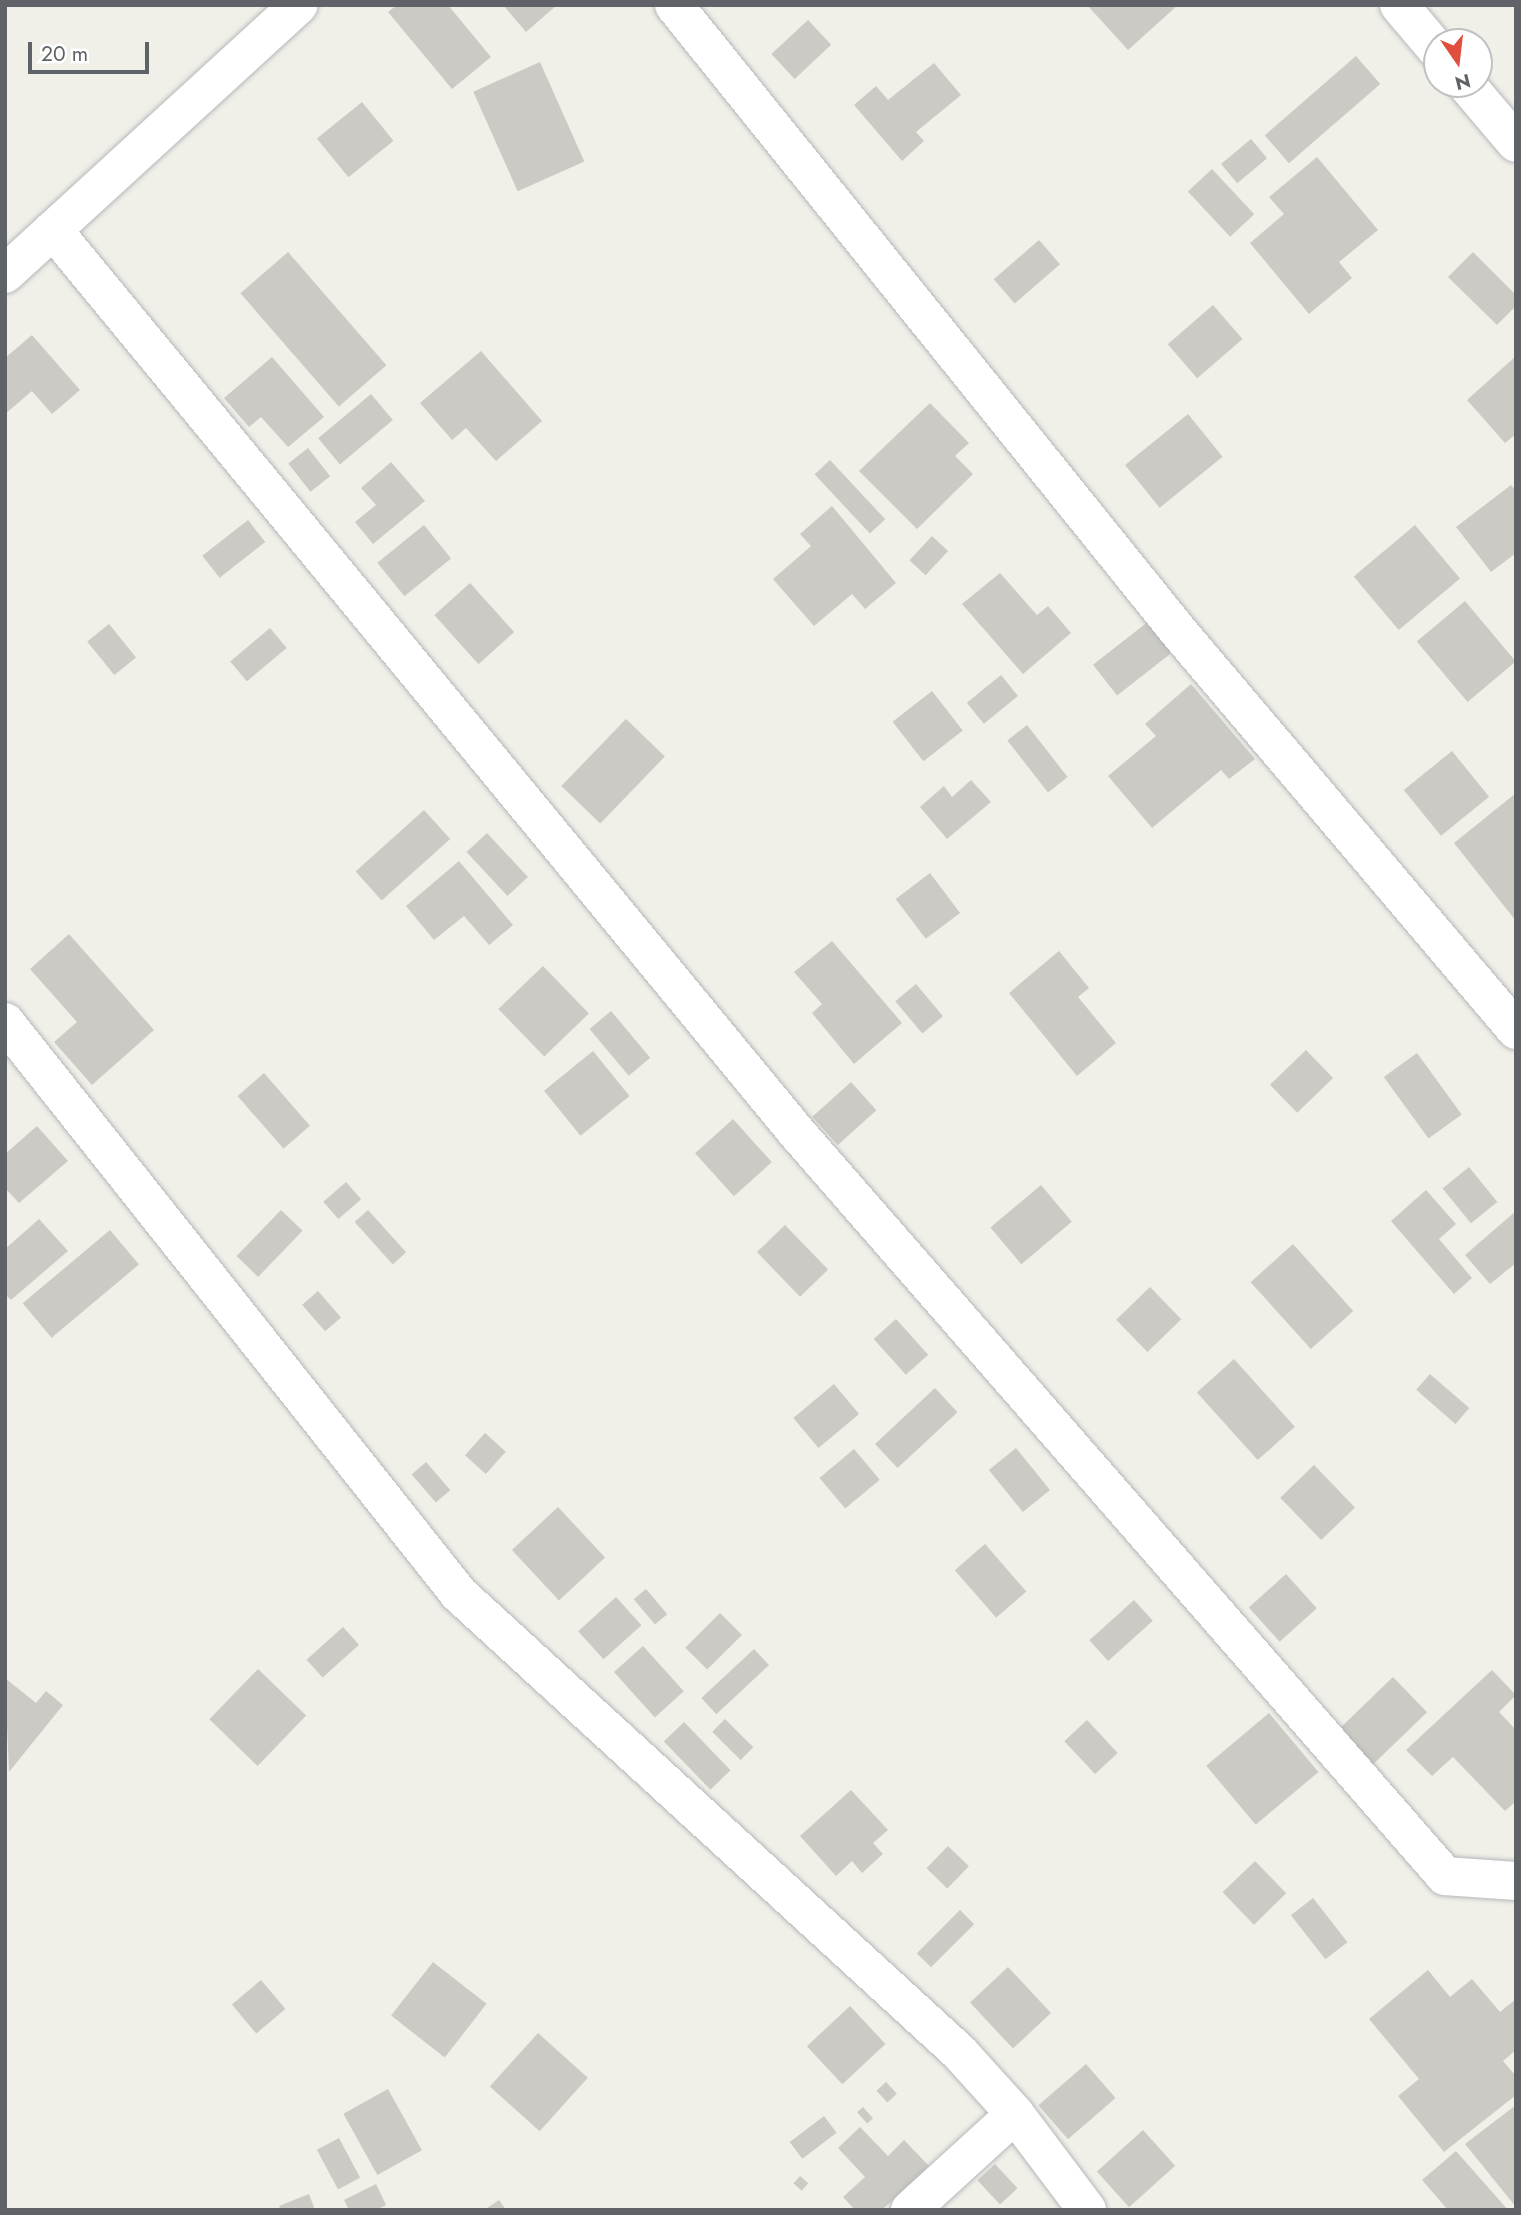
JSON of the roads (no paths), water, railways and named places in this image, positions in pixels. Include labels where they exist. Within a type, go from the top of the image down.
[{"type":"street","points":[[5,274],[299,5]]},
{"type":"street","points":[[674,5],[1178,631],[1516,1030]]},
{"type":"street","points":[[1399,5],[1423,33]]},
{"type":"street","points":[[1478,98],[1516,143]]},
{"type":"street","points":[[53,230],[798,1134],[1445,1876],[1516,1881]]},
{"type":"street","points":[[5,1022],[459,1594],[959,2052],[1015,2114],[1087,2210]]},
{"type":"street","points":[[910,2210],[1015,2114]]}]
